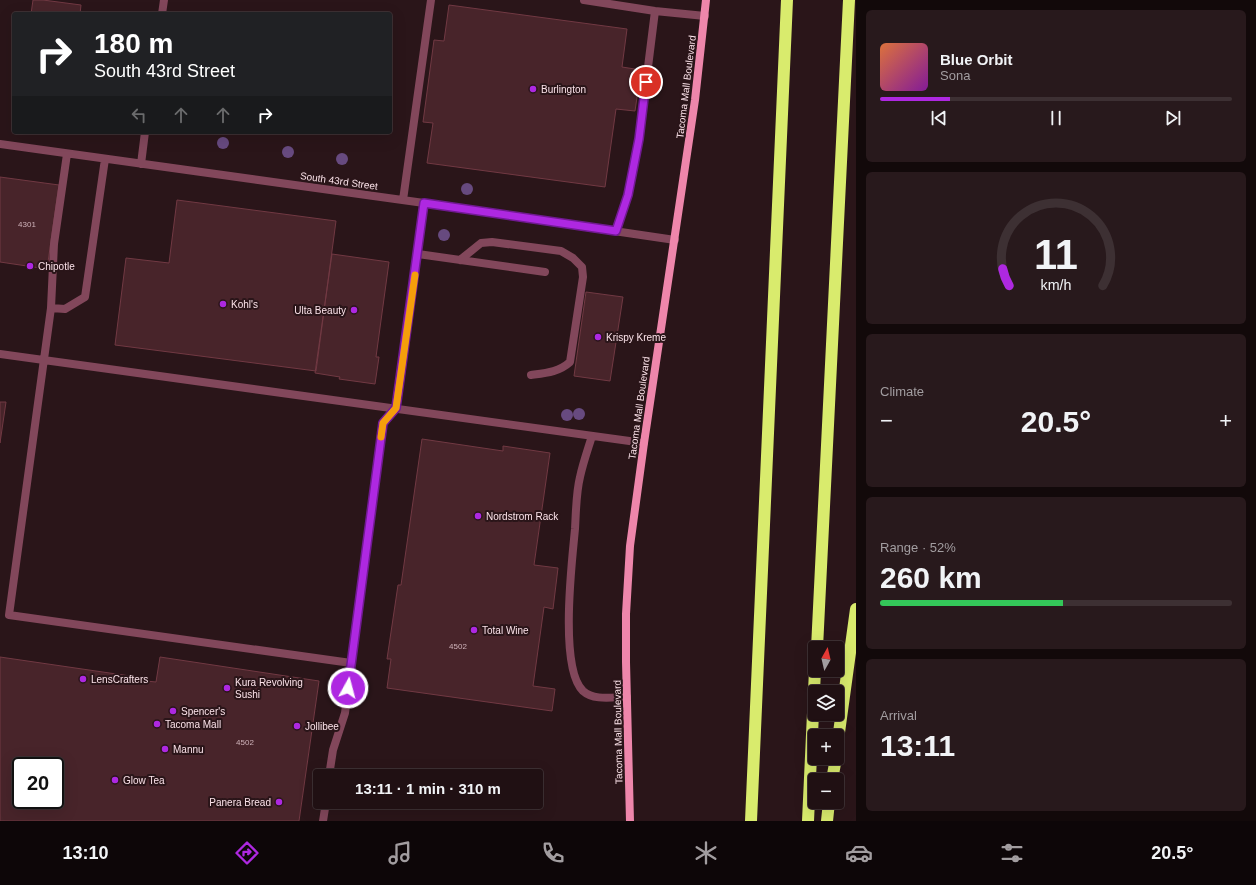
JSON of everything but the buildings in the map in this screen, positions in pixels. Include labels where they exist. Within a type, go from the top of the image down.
[{"type":"highway","points":[[751,821],[787,0]]},
{"type":"highway","points":[[817,641],[849,0]]},
{"type":"highway","points":[[839,729],[856,609]]},
{"type":"highway","points":[[808,821],[816,677]]},
{"type":"highway","points":[[827,821],[829,809]]},
{"type":"street","name":"Tacoma Mall Boulevard","points":[[630,821],[626,614],[630,546],[695,100],[706,0]]},
{"type":"lane","points":[[162,12],[164,0]]},
{"type":"lane","points":[[403,200],[431,0]]},
{"type":"lane","points":[[584,0],[655,11],[705,16]]},
{"type":"lane","points":[[616,231],[628,195],[639,139],[655,11]]},
{"type":"lane","points":[[141,164],[145,134]]},
{"type":"lane","name":"South 43rd Street","points":[[0,144],[403,200],[675,240]]},
{"type":"lane","points":[[67,154],[54,244],[51,308],[9,615],[351,663]]},
{"type":"lane","points":[[51,308],[65,309],[85,297],[106,159]]},
{"type":"lane","points":[[330,769],[334,750],[345,713],[383,423],[396,408],[424,203]]},
{"type":"lane","points":[[460,260],[481,242],[492,242],[561,251],[574,258],[582,267],[583,277],[570,362],[565,367],[553,372],[531,374]]},
{"type":"lane","points":[[418,254],[545,272]]},
{"type":"lane","points":[[0,354],[644,443]]},
{"type":"lane","points":[[592,436],[579,478],[569,587],[569,624],[572,666],[575,679],[582,690],[593,697],[627,697]]},
{"type":"lane","points":[[323,821],[325,809]]},
{"type":"slow traffic","points":[[381,437],[383,423],[396,408],[415,275]]},
{"type":"place","name":"Burlington","points":[[533,89]]},
{"type":"place","name":"Chipotle","points":[[30,266]]},
{"type":"place","name":"Kohl's","points":[[223,304]]},
{"type":"place","name":"Ulta Beauty","points":[[354,310]]},
{"type":"place","name":"Krispy Kreme","points":[[598,337]]},
{"type":"place","name":"Nordstrom Rack","points":[[478,516]]},
{"type":"place","name":"Total Wine","points":[[474,630]]},
{"type":"place","name":"LensCrafters","points":[[83,679]]},
{"type":"place","name":"Kura Revolving Sushi","points":[[227,688]]},
{"type":"place","name":"Spencer's","points":[[173,711]]},
{"type":"place","name":"Tacoma Mall","points":[[157,724]]},
{"type":"place","name":"Jollibee","points":[[297,726]]},
{"type":"place","name":"Mannu","points":[[165,749]]},
{"type":"place","name":"Glow Tea","points":[[115,780]]},
{"type":"place","name":"Panera Bread","points":[[279,802]]},
{"type":"route","points":[[348,688],[383,423],[396,408],[424,203],[616,231],[628,195],[639,139],[646,82]]}]
